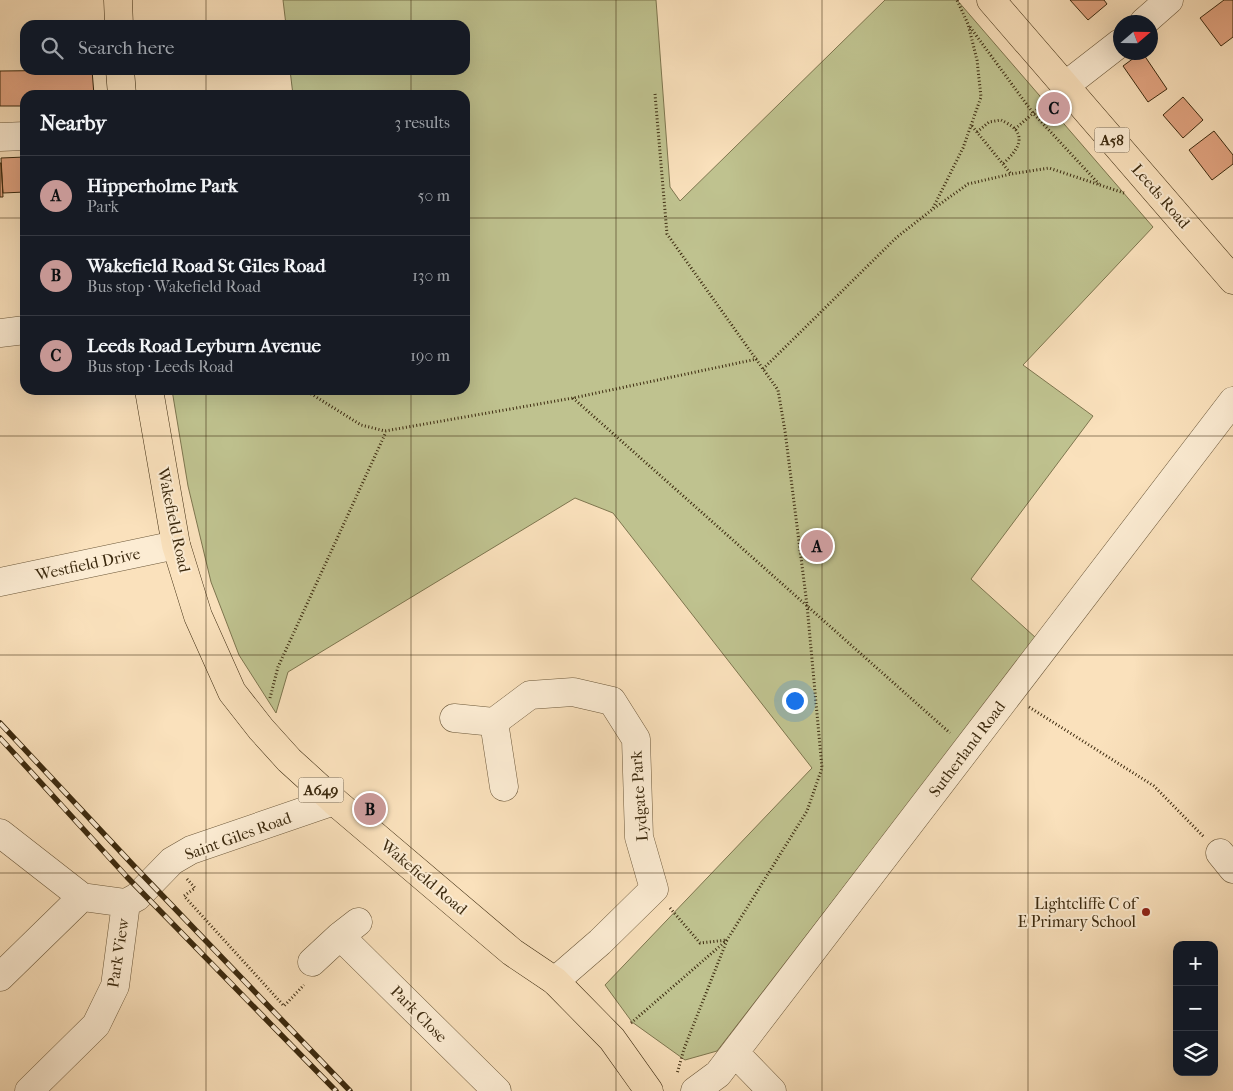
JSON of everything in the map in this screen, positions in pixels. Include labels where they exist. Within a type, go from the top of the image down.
[{"type":"main road","points":[[118,0],[119,20]]},
{"type":"main road","name":"Leeds Road","points":[[992,0],[1233,280]]},
{"type":"main road","points":[[120,75],[122,90]]},
{"type":"main road","name":"Wakefield Road","points":[[150,395],[176,545],[198,616],[232,692],[261,729],[289,760],[334,801],[512,952],[555,981],[612,1039],[672,1088]]},
{"type":"street","points":[[1152,15],[1169,0]]},
{"type":"street","points":[[1066,86],[1113,49]]},
{"type":"street","points":[[0,136],[20,136]]},
{"type":"street","points":[[0,333],[20,331]]},
{"type":"street","name":"Sutherland Road","points":[[672,1088],[718,1074],[1233,401]]},
{"type":"street","name":"Westfield Drive","points":[[0,582],[176,545]]},
{"type":"street","name":"Lydgate Park","points":[[494,722],[530,695],[573,692],[612,701],[636,739],[639,838],[654,889]]},
{"type":"street","points":[[454,718],[494,722],[504,787]]},
{"type":"street","name":"Saint Giles Road","points":[[126,903],[137,897],[172,861],[192,850],[334,801]]},
{"type":"street","points":[[2,838],[82,897],[126,903]]},
{"type":"street","points":[[555,981],[600,942],[654,889]]},
{"type":"street","points":[[0,977],[82,897]]},
{"type":"street","name":"Park View","points":[[29,1091],[96,1025],[115,986],[126,903]]},
{"type":"street","name":"Park Close","points":[[312,962],[349,929],[497,1091]]},
{"type":"street","points":[[735,1053],[772,1091]]},
{"type":"path","points":[[956,0],[968,24],[1033,113],[1100,185]]},
{"type":"path","points":[[933,209],[964,148],[981,97],[977,60],[968,24]]},
{"type":"path","points":[[1015,130],[1066,86]]},
{"type":"path","points":[[654,94],[667,234],[778,390],[807,605],[822,768],[807,811],[727,940],[684,1049],[672,1088]]},
{"type":"path","points":[[977,132],[989,122],[1001,120],[1015,130],[1019,140],[1016,152],[1003,164]]},
{"type":"path","points":[[971,126],[1011,174]]},
{"type":"path","points":[[763,369],[897,237],[968,184],[1049,168],[1135,197],[1156,190]]},
{"type":"path","points":[[313,395],[361,425],[386,431],[574,398],[757,359]]},
{"type":"path","points":[[574,398],[968,748]]},
{"type":"path","points":[[261,729],[278,667],[386,431]]},
{"type":"path","points":[[1008,695],[1154,786],[1226,861]]},
{"type":"path","points":[[172,861],[195,888],[184,896],[284,1006],[313,975],[312,962]]},
{"type":"path","points":[[654,889],[700,944],[727,940]]},
{"type":"path","points":[[612,1039],[727,940]]},
{"type":"green space","points":[[283,0],[656,0],[670,187],[680,201],[885,0],[957,0],[1153,227],[1023,365],[1093,416],[971,579],[1036,638],[717,1051],[685,1060],[632,1022],[605,985],[812,768],[613,513],[575,498],[288,672],[276,713],[239,655],[211,582],[188,486],[173,395],[470,395],[470,90],[292,90],[291,75],[470,75],[470,20],[285,20]]},
{"type":"building","points":[[1070,0],[1104,0],[1107,4],[1088,20]]},
{"type":"building","points":[[1224,0],[1233,0],[1233,37],[1221,46],[1200,18]]},
{"type":"building","points":[[1131,60],[1147,60],[1167,89],[1148,102],[1123,66]]},
{"type":"building","points":[[0,71],[20,71],[20,75],[92,75],[94,90],[20,90],[20,106],[0,106]]},
{"type":"building","points":[[1183,97],[1203,120],[1183,138],[1163,115]]},
{"type":"building","points":[[1214,131],[1233,155],[1233,164],[1212,180],[1189,150]]},
{"type":"building","points":[[20,157],[20,192],[3,193],[1,158]]},
{"type":"building","points":[[1,163],[3,197],[0,197]]},
{"type":"railway","points":[[0,723],[350,1091]]},
{"type":"railway","points":[[0,738],[127,877],[336,1091]]},
{"type":"place","name":"Leeds Road Leyburn Avenue","points":[[1054,108]]},
{"type":"place","name":"Hipperholme Park","points":[[817,546]]},
{"type":"place","name":"Wakefield Road St Giles Road","points":[[370,809]]},
{"type":"place","name":"Lightcliffe C of E Primary School","points":[[1146,912]]}]
